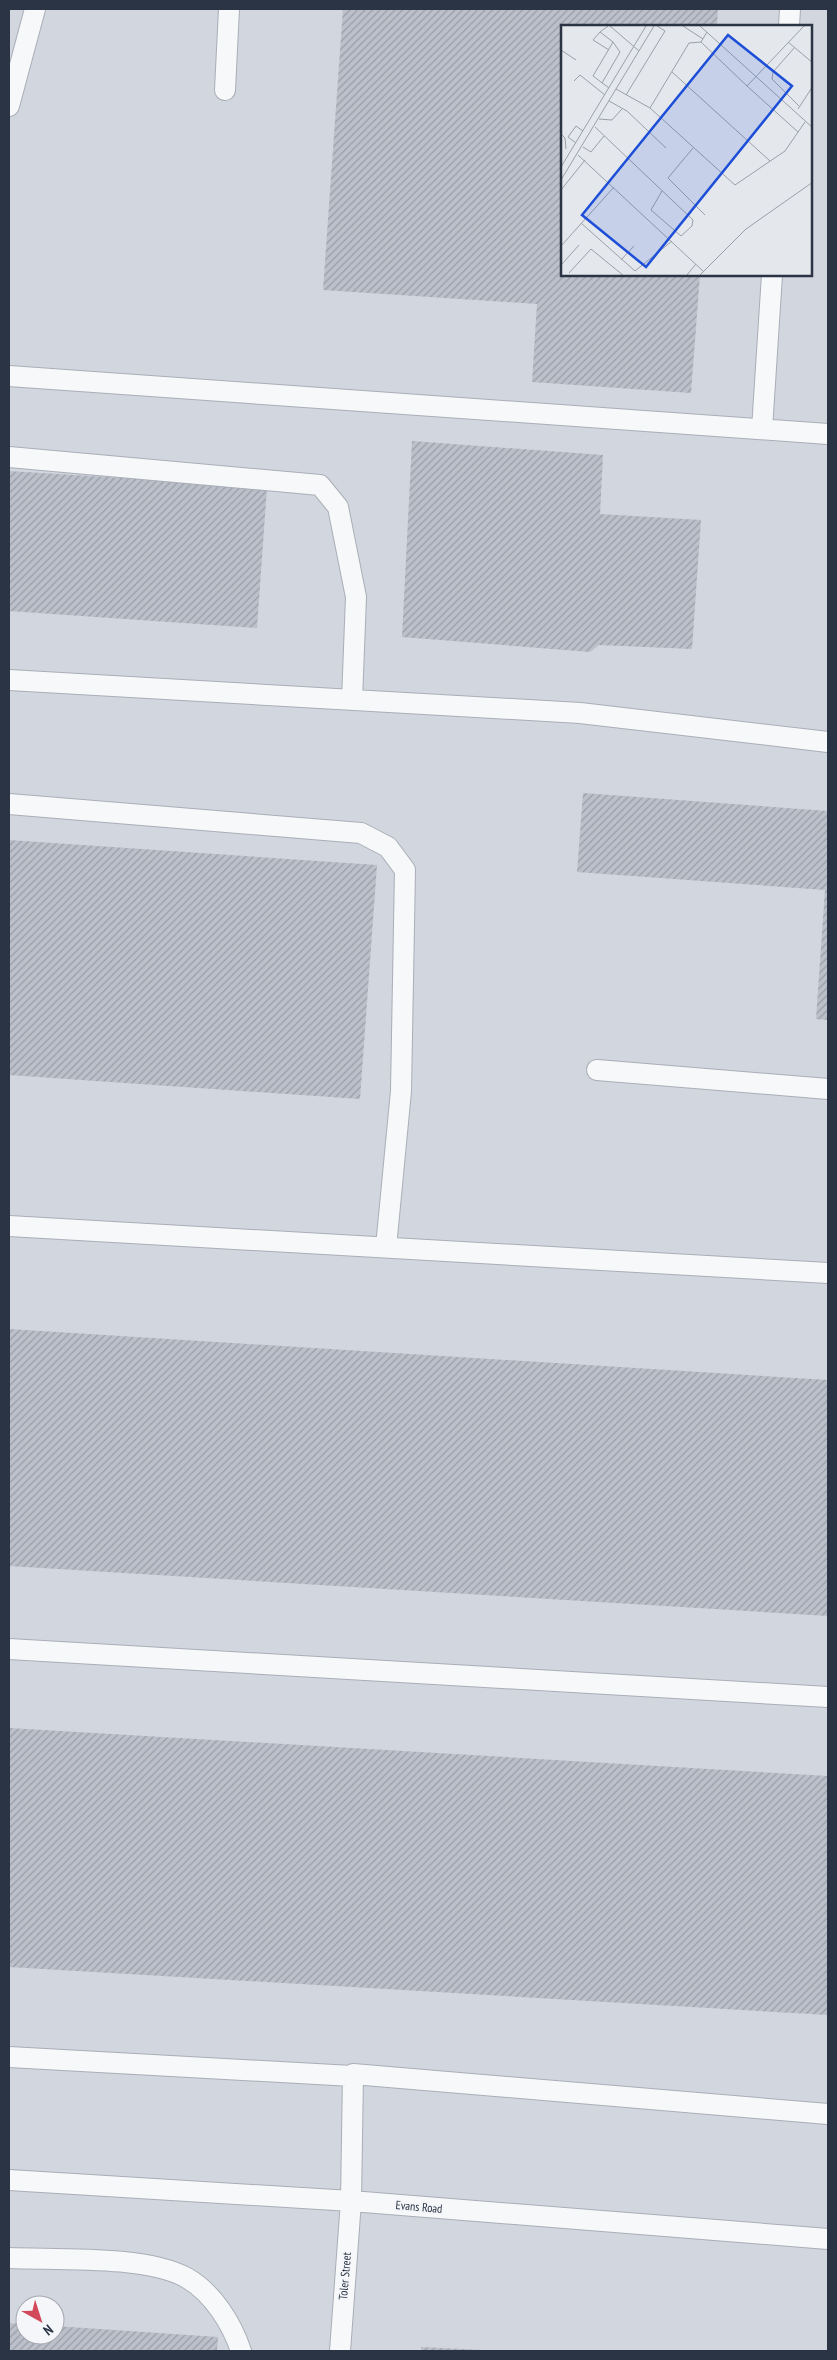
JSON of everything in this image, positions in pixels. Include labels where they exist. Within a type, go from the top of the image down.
[{"type":"lane","points":[[9,106],[35,9]]},
{"type":"lane","points":[[225,90],[229,9]]},
{"type":"lane","points":[[789,25],[790,9]]},
{"type":"lane","points":[[762,429],[772,276]]},
{"type":"lane","points":[[9,376],[828,434]]},
{"type":"lane","points":[[9,457],[320,485],[338,507],[356,597],[352,700]]},
{"type":"lane","points":[[9,680],[580,713],[828,742]]},
{"type":"lane","points":[[9,804],[361,833],[388,847],[406,870],[401,1091],[386,1247]]},
{"type":"lane","points":[[597,1070],[828,1089]]},
{"type":"lane","points":[[9,1226],[828,1273]]},
{"type":"lane","points":[[9,1649],[828,1697]]},
{"type":"lane","points":[[9,2057],[352,2076],[353,2074],[828,2114]]},
{"type":"lane","name":"Toler Street","points":[[340,2351],[351,2202],[352,2076]]},
{"type":"lane","name":"Evans Road","points":[[9,2180],[351,2202],[828,2239]]},
{"type":"lane","points":[[9,2258],[142,2263],[186,2278],[206,2291],[235,2335],[241,2351]]},
{"type":"shaded area","points":[[9,9],[828,9],[828,2351],[9,2351]]},
{"type":"building","points":[[343,9],[718,9],[717,25],[561,25],[561,276],[700,276],[691,393],[532,382],[537,304],[323,290]]},
{"type":"building","points":[[412,441],[603,455],[600,514],[701,520],[692,649],[599,645],[590,652],[402,637]]},
{"type":"building","points":[[9,471],[267,487],[257,628],[9,611]]},
{"type":"building","points":[[583,793],[828,811],[828,1020],[816,1019],[825,890],[577,872]]},
{"type":"building","points":[[9,840],[377,865],[360,1099],[9,1075]]},
{"type":"building","points":[[9,1329],[828,1380],[828,1616],[9,1566]]},
{"type":"building","points":[[9,1728],[828,1776],[828,2015],[9,1967]]},
{"type":"building","points":[[9,2323],[15,2323],[15,2345],[65,2345],[65,2327],[218,2337],[217,2351],[9,2351]]},
{"type":"building","points":[[421,2347],[484,2350],[484,2351],[421,2351]]}]
